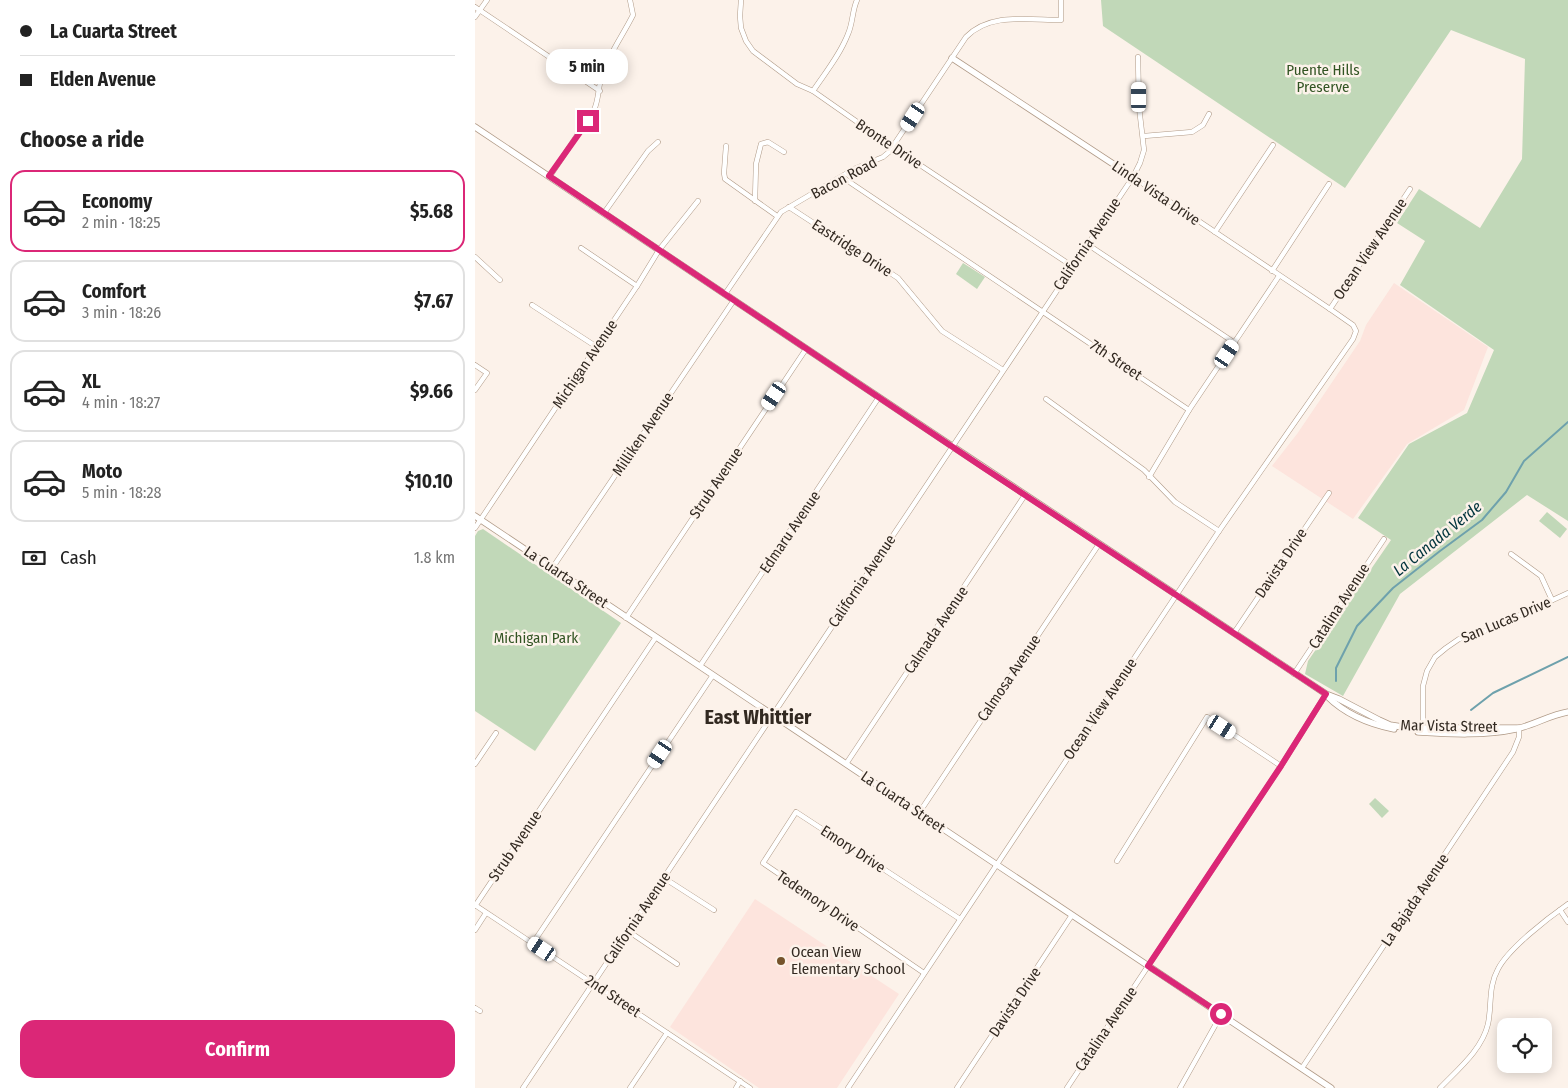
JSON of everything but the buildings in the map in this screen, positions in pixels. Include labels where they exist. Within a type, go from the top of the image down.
[{"type":"street","points":[[475,17],[477,9],[487,0]]},
{"type":"street","points":[[549,176],[594,110],[600,91],[601,78],[607,62],[633,15],[630,0]]},
{"type":"street","name":"Bronte Drive","points":[[741,0],[741,28],[745,41],[753,51],[797,84],[813,91],[893,147],[1072,266]]},
{"type":"street","points":[[813,91],[842,48],[849,32],[857,0]]},
{"type":"street","name":"Bacon Road","points":[[725,294],[777,216],[854,169],[883,157],[893,147],[966,37],[980,25],[999,20],[1061,20],[1061,0]]},
{"type":"street","points":[[477,9],[600,91]]},
{"type":"street","name":"California Avenue","points":[[523,1088],[1133,177],[1143,156],[1144,136],[1139,107],[1138,57]]},
{"type":"street","name":"Linda Vista Drive","points":[[952,58],[1330,309],[1353,325],[1356,331]]},
{"type":"street","points":[[1144,136],[1192,132],[1203,124],[1209,114]]},
{"type":"street","name":"Mar Vista Street","points":[[475,127],[1176,596],[1326,694],[1338,706],[1363,720],[1386,727],[1455,734],[1501,732],[1568,712]]},
{"type":"street","points":[[605,213],[648,151],[658,142]]},
{"type":"street","points":[[755,201],[756,164],[761,144],[768,142],[784,152]]},
{"type":"street","points":[[725,146],[725,179],[777,216]]},
{"type":"street","points":[[1215,232],[1273,146]]},
{"type":"street","name":"7th Street","points":[[841,177],[1189,410]]},
{"type":"street","points":[[1272,271],[1329,184]]},
{"type":"street","name":"Ocean View Avenue","points":[[1330,309],[1410,189]]},
{"type":"street","name":"Michigan Avenue","points":[[475,528],[478,518],[597,347],[659,250],[698,201]]},
{"type":"street","name":"Eastridge Drive","points":[[789,207],[898,278],[942,332],[1003,370]]},
{"type":"street","points":[[1087,244],[1235,343]]},
{"type":"street","points":[[581,248],[637,286]]},
{"type":"street","points":[[475,257],[500,280]]},
{"type":"street","points":[[1149,477],[1189,410],[1279,276]]},
{"type":"street","name":"Milliken Avenue","points":[[553,568],[734,300]]},
{"type":"street","points":[[532,305],[597,347]]},
{"type":"street","name":"Ocean View Avenue","points":[[848,1088],[1219,531],[1353,339],[1356,331]]},
{"type":"street","name":"Strub Avenue","points":[[626,618],[806,349]]},
{"type":"street","points":[[475,365],[487,373],[475,390]]},
{"type":"street","name":"Edmaru Avenue","points":[[700,666],[879,397]]},
{"type":"street","points":[[1047,399],[1144,470],[1175,502],[1219,531]]},
{"type":"street","name":"Davista Drive","points":[[1234,633],[1329,493]]},
{"type":"street","name":"Calmada Avenue","points":[[846,764],[1025,495]]},
{"type":"street","name":"La Cuarta Street","points":[[478,518],[1331,1088]]},
{"type":"street","name":"Catalina Avenue","points":[[1294,674],[1384,538]]},
{"type":"street","name":"Calmosa Avenue","points":[[919,813],[1099,544]]},
{"type":"street","points":[[1511,554],[1541,576],[1552,600]]},
{"type":"street","name":"San Lucas Drive","points":[[1423,730],[1423,686],[1427,671],[1435,658],[1445,648],[1459,639],[1487,630],[1568,593]]},
{"type":"street","name":"Strub Avenue","points":[[475,905],[656,637]]},
{"type":"street","points":[[533,943],[713,675]]},
{"type":"street","name":"Catalina Avenue","points":[[1067,1088],[1281,766],[1326,694]]},
{"type":"street","points":[[1117,861],[1207,717],[1281,766]]},
{"type":"street","name":"La Bajada Avenue","points":[[1302,1068],[1513,752],[1519,737],[1519,728]]},
{"type":"street","points":[[475,764],[496,733]]},
{"type":"street","name":"Emory Drive","points":[[763,863],[796,812],[960,919]]},
{"type":"street","name":"Tedemory Drive","points":[[763,863],[924,973]]},
{"type":"street","points":[[664,878],[714,910]]},
{"type":"street","points":[[1440,1088],[1472,1054],[1481,1040],[1487,1025],[1490,990],[1499,967],[1524,940],[1568,904]]},
{"type":"street","name":"2nd Street","points":[[475,905],[750,1088]]},
{"type":"street","points":[[1560,910],[1568,922]]},
{"type":"street","points":[[475,930],[486,913]]},
{"type":"street","name":"Davista Drive","points":[[957,1088],[1072,915]]},
{"type":"street","points":[[628,931],[677,964]]},
{"type":"street","points":[[475,1008],[480,1011]]},
{"type":"street","points":[[1180,1088],[1221,1015]]},
{"type":"street","points":[[630,1088],[667,1033]]},
{"type":"street","points":[[736,1088],[740,1081]]},
{"type":"shaded area","points":[[1394,283],[1488,347],[1464,410],[1407,444],[1353,519],[1272,466],[1297,434],[1360,341],[1366,325]]},
{"type":"shaded area","name":"Ocean View Elementary School","points":[[755,899],[899,994],[837,1088],[759,1088],[670,1027]]},
{"type":"green space","name":"Puente Hills Preserve","points":[[1101,0],[1568,0],[1568,521],[1527,495],[1400,594],[1343,696],[1305,674],[1308,661],[1391,540],[1358,518],[1409,444],[1467,413],[1494,350],[1400,285],[1425,241],[1397,223],[1419,189],[1480,228],[1522,159],[1525,59],[1451,30],[1345,188],[1103,26]]},
{"type":"green space","points":[[963,263],[985,277],[977,289],[956,274]]},
{"type":"green space","points":[[1547,512],[1567,529],[1560,538],[1539,521]]},
{"type":"green space","name":"Michigan Park","points":[[483,529],[621,623],[535,751],[475,711],[475,536],[478,531]]},
{"type":"green space","points":[[1375,798],[1389,811],[1382,818],[1369,804]]},
{"type":"waterway","name":"La Canada Verde","points":[[1336,681],[1336,668],[1357,626],[1393,588],[1482,520],[1506,492],[1524,461],[1568,422]]},
{"type":"waterway","points":[[1471,710],[1493,693],[1568,657]]},
{"type":"place","name":"Ocean View Elementary School","points":[[781,961]]},
{"type":"district","name":"East Whittier","points":[[758,717]]},
{"type":"route","points":[[588,121],[549,176],[1176,596],[1326,694],[1281,766],[1148,966],[1221,1014]]}]
